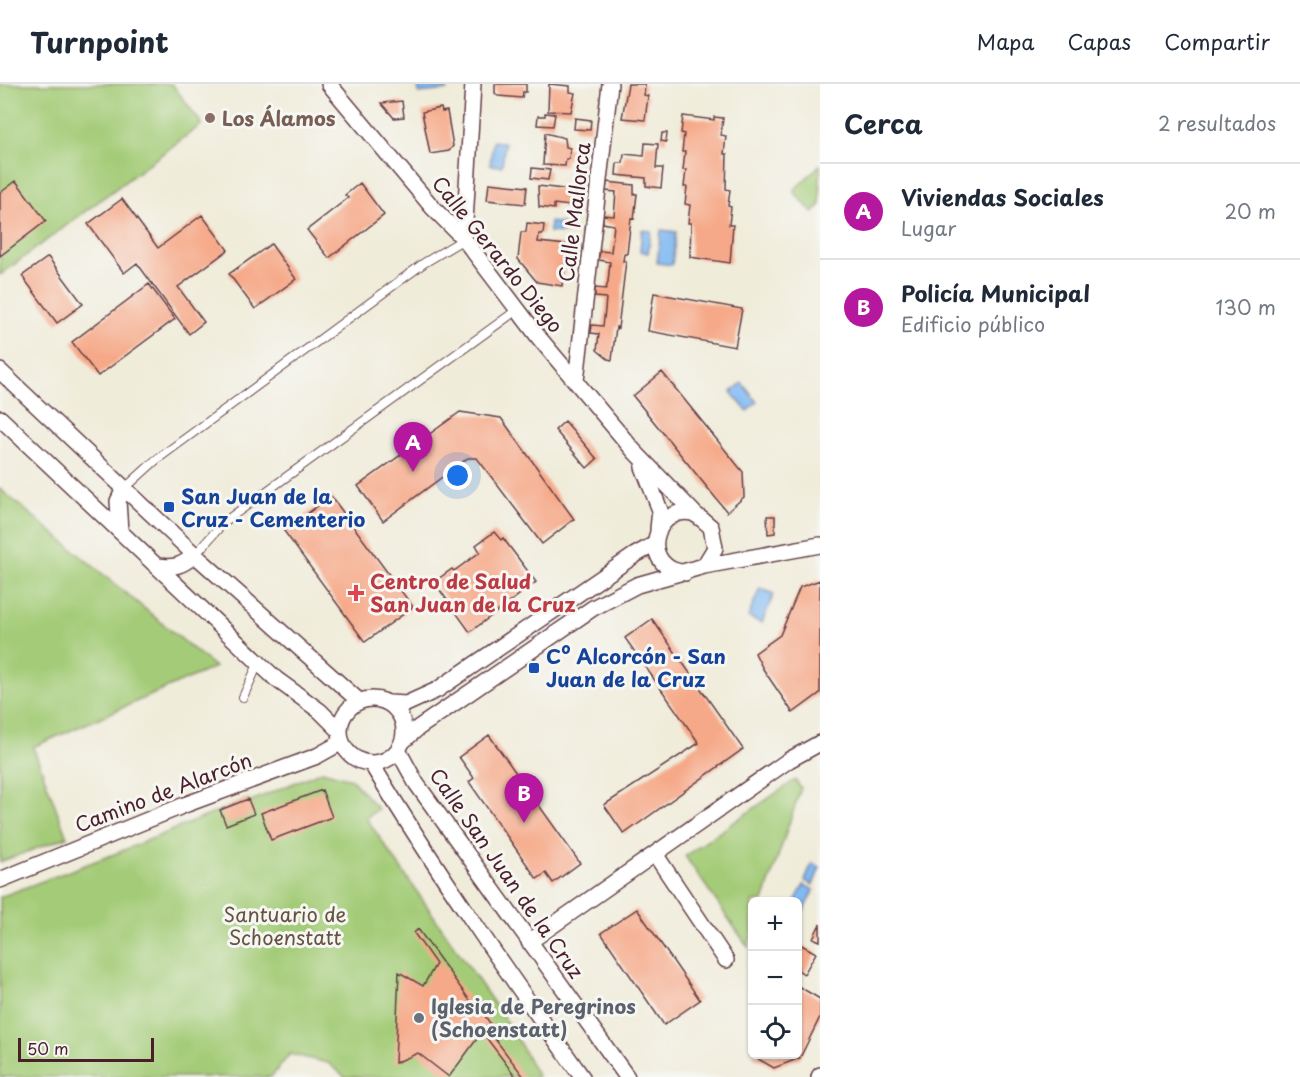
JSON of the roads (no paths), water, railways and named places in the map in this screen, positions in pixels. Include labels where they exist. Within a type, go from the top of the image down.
[{"type":"street","name":"Calle Gerardo Diego","points":[[329,84],[433,208],[464,239],[518,310],[634,451],[694,513]]},
{"type":"street","points":[[464,239],[472,84]]},
{"type":"street","name":"Calle Mallorca","points":[[576,381],[610,84]]},
{"type":"street","points":[[0,371],[195,555],[359,701]]},
{"type":"street","points":[[0,418],[276,679],[320,711],[341,736],[353,757],[371,763],[386,760],[418,728],[593,608],[637,585],[704,566],[820,545]]},
{"type":"street","name":"Calle Gerardo Diego","points":[[634,451],[646,472],[660,510],[656,536]]},
{"type":"street","points":[[120,531],[118,501],[124,489]]},
{"type":"street","points":[[341,736],[345,712],[359,701],[374,698],[389,703],[406,704],[437,690],[635,555],[656,536],[667,518],[680,512],[694,513],[711,527],[715,548],[704,566]]},
{"type":"street","points":[[656,536],[659,558],[670,569],[685,573]]},
{"type":"street","points":[[158,566],[172,567],[185,563],[195,555]]},
{"type":"street","points":[[389,703],[402,720],[400,746]]},
{"type":"street","name":"Camino de Alarcón","points":[[0,880],[187,804],[317,756],[341,736]]},
{"type":"street","points":[[529,942],[789,760],[820,743]]},
{"type":"street","name":"Calle San Juan de la Cruz","points":[[400,746],[416,783],[627,1077]]},
{"type":"street","points":[[371,763],[393,801],[510,976],[582,1077]]},
{"type":"street","points":[[655,855],[726,960]]},
{"type":"lane","points":[[124,489],[156,460],[424,263],[464,239]]},
{"type":"lane","points":[[195,555],[224,522],[518,310]]},
{"type":"lane","points":[[243,697],[259,662]]},
{"type":"water","points":[[418,84],[446,84],[447,90],[419,93]]},
{"type":"water","points":[[493,141],[505,143],[502,166],[490,165]]},
{"type":"water","points":[[550,222],[569,225],[568,233],[549,232]]},
{"type":"water","points":[[642,230],[651,231],[648,253],[640,251]]},
{"type":"water","points":[[661,230],[676,232],[672,265],[657,263]]},
{"type":"water","points":[[742,383],[757,402],[747,411],[731,392]]},
{"type":"water","points":[[760,588],[774,594],[762,623],[748,617]]},
{"type":"water","points":[[812,863],[820,867],[813,885],[805,881]]},
{"type":"water","points":[[804,885],[814,890],[802,913],[802,897],[797,897]]},
{"type":"place","name":"Los Álamos","points":[[210,118]]},
{"type":"place","name":"Viviendas Sociales","points":[[413,472]]},
{"type":"place","name":"San Juan de la Cruz - Cementerio","points":[[169,507]]},
{"type":"place","name":"Centro de Salud San Juan de la Cruz","points":[[356,593]]},
{"type":"place","name":"Cº Alcorcón - San Juan de la Cruz","points":[[534,668]]},
{"type":"place","name":"Policía Municipal","points":[[524,823]]},
{"type":"place","name":"Iglesia de Peregrinos (Schoenstatt)","points":[[419,1018]]},
{"type":"park label","name":"Santuario de Schoenstatt","points":[[285,926]]}]
